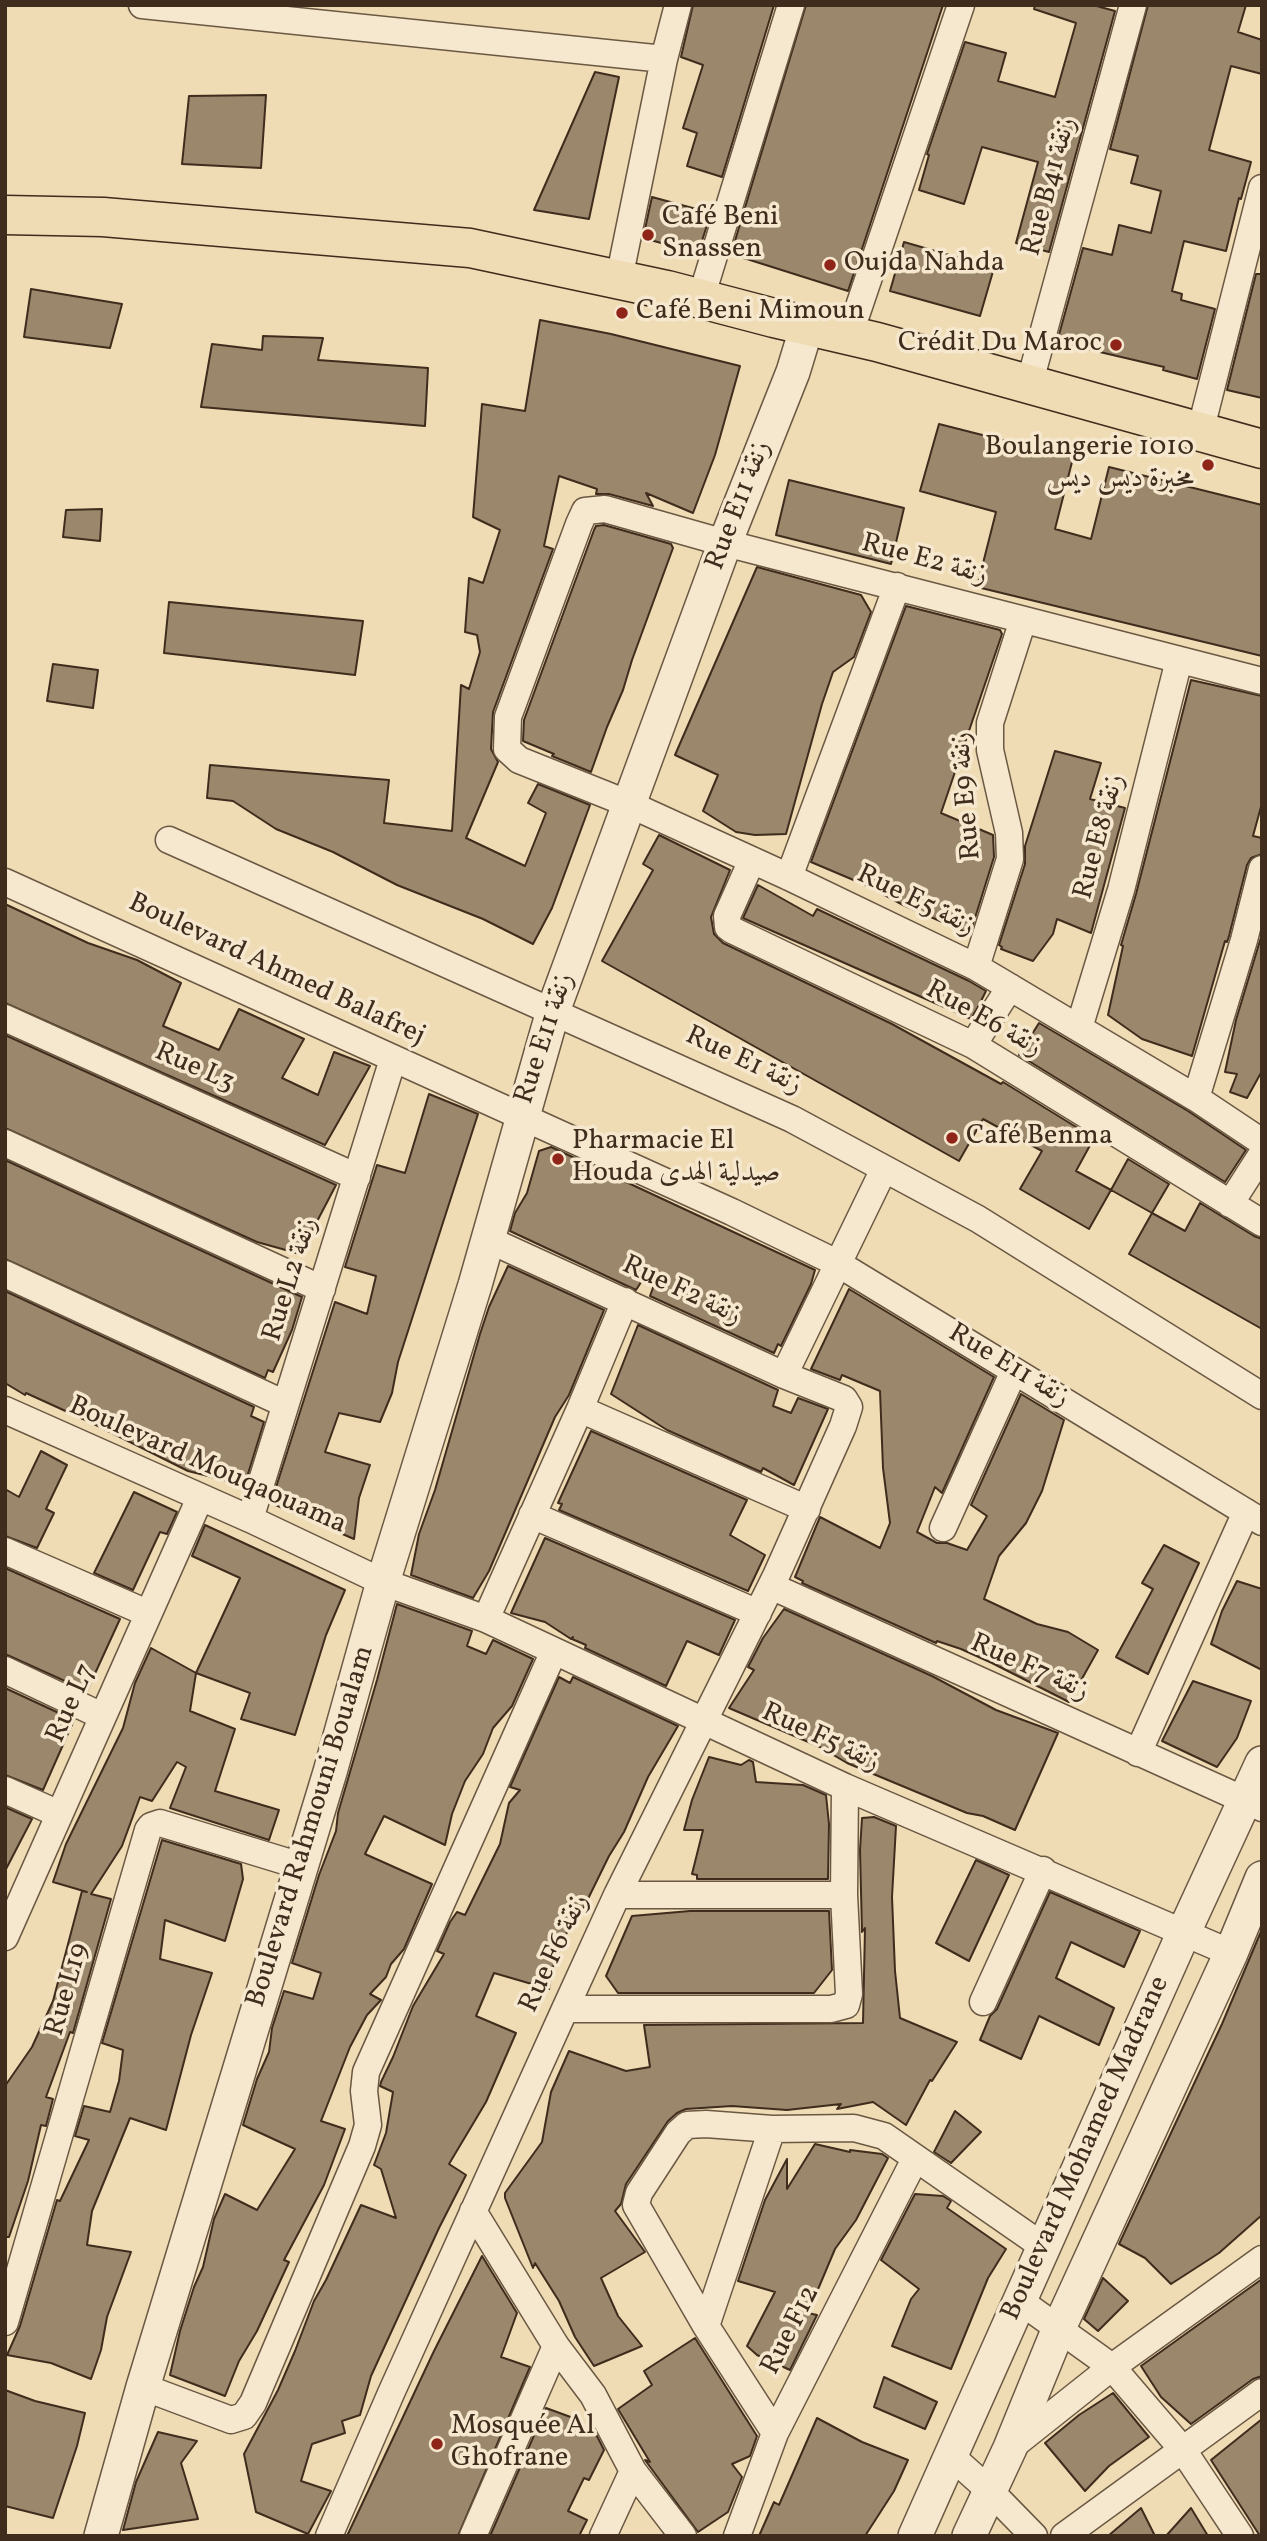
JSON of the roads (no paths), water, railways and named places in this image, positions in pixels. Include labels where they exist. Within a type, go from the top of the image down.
[{"type":"main road","points":[[5,215],[103,217],[470,248],[701,298],[1262,449]]},
{"type":"street","points":[[142,5],[664,59]]},
{"type":"street","points":[[619,279],[664,59],[678,5]]},
{"type":"street","points":[[701,298],[791,5]]},
{"type":"street","points":[[849,336],[961,5]]},
{"type":"street","name":"Rue B41 زنقة","points":[[1029,385],[1133,5]]},
{"type":"street","points":[[1200,432],[1262,188]]},
{"type":"street","name":"Rue E11 زنقة","points":[[807,327],[793,372],[725,543],[553,1011],[521,1117],[732,1212],[837,1263],[1254,1517]]},
{"type":"street","name":"Rue E2 زنقة","points":[[519,760],[507,749],[508,717],[585,511],[605,509],[725,543],[1262,681]]},
{"type":"street","points":[[789,877],[897,586]]},
{"type":"street","name":"Rue E9 زنقة","points":[[976,967],[1010,859],[1009,833],[990,750],[990,723],[1023,620]]},
{"type":"street","name":"Rue E8 زنقة","points":[[1079,1028],[1121,890],[1179,660]]},
{"type":"street","name":"Rue E5 زنقة","points":[[519,760],[629,804],[976,967],[1196,1098],[1262,1142]]},
{"type":"street","name":"Rue E1 زنقة","points":[[169,839],[792,1119],[978,1219],[1262,1396]]},
{"type":"street","name":"Rue E6 زنقة","points":[[752,860],[727,916],[728,926],[973,1045],[1262,1223]]},
{"type":"street","points":[[1196,1098],[1253,943],[1262,869]]},
{"type":"street","name":"Boulevard Ahmed Balafrej","points":[[5,882],[521,1117]]},
{"type":"street","points":[[973,1045],[1010,987]]},
{"type":"street","name":"Rue L3","points":[[5,1018],[357,1177]]},
{"type":"street","name":"Rue L2 زنقة","points":[[250,1519],[393,1059]]},
{"type":"street","name":"Boulevard Rahmouni Boualam","points":[[101,2536],[521,1117]]},
{"type":"street","points":[[5,1143],[322,1289]]},
{"type":"street","points":[[1230,1204],[1262,1154]]},
{"type":"street","points":[[785,1375],[884,1168]]},
{"type":"street","name":"Rue F2 زنقة","points":[[487,1239],[848,1403]]},
{"type":"street","points":[[5,1275],[285,1404]]},
{"type":"street","points":[[486,1619],[625,1301]]},
{"type":"street","points":[[943,1528],[1014,1371]]},
{"type":"street","name":"Rue F6 زنقة","points":[[329,2536],[473,2211],[618,1895],[807,1509],[843,1426],[848,1403]]},
{"type":"street","points":[[580,1409],[807,1509]]},
{"type":"street","name":"Boulevard Mouqaouama","points":[[5,1410],[250,1519],[383,1582]]},
{"type":"street","name":"Rue L7","points":[[5,1937],[11,1909],[59,1815],[200,1497]]},
{"type":"street","points":[[532,1515],[758,1613]]},
{"type":"street","points":[[1138,1753],[1254,1517]]},
{"type":"street","points":[[5,1551],[147,1613]]},
{"type":"street","name":"Rue F5 زنقة","points":[[383,1582],[486,1619],[845,1787],[1231,1953]]},
{"type":"street","name":"Rue F7 زنقة","points":[[771,1586],[1253,1804]]},
{"type":"street","points":[[144,2387],[231,2420],[244,2416],[253,2403],[362,2146],[368,2125],[364,2091],[366,2072],[554,1651]]},
{"type":"street","points":[[5,1670],[102,1716]]},
{"type":"street","name":"Boulevard Mohamed Madrane","points":[[915,2536],[1184,1933],[1253,1804],[1262,1763]]},
{"type":"street","points":[[565,2009],[831,2009],[846,2005],[849,1994],[844,1895],[845,1787]]},
{"type":"street","points":[[5,1790],[59,1815]]},
{"type":"street","name":"Rue L19","points":[[5,2322],[148,1830],[160,1823],[301,1866]]},
{"type":"street","points":[[984,2002],[1043,1870]]},
{"type":"street","points":[[618,1895],[844,1895]]},
{"type":"street","name":"Boulevard Mohamed Madrane","points":[[969,2536],[1010,2448],[1059,2328],[1258,1898]]},
{"type":"street","points":[[775,2433],[706,2326],[636,2205],[639,2193],[678,2133],[687,2124],[772,2129],[854,2128],[884,2136],[1044,2247]]},
{"type":"street","points":[[706,2326],[772,2129]]},
{"type":"street","name":"Rue F12","points":[[737,2536],[775,2433],[915,2159]]},
{"type":"street","points":[[1081,2164],[1126,2182]]},
{"type":"street","points":[[473,2211],[556,2346],[593,2395],[633,2471],[683,2536]]},
{"type":"street","points":[[1010,2448],[1112,2367],[1262,2259]]},
{"type":"street","points":[[1020,2301],[1112,2367],[1183,2449],[1240,2536]]},
{"type":"street","points":[[473,2536],[556,2346]]},
{"type":"street","points":[[1064,2536],[1262,2392]]},
{"type":"street","points":[[950,2456],[990,2491],[1034,2536]]},
{"type":"street","points":[[603,2536],[633,2471]]},
{"type":"place","name":"Café Beni Snassen","points":[[648,235]]},
{"type":"place","name":"Oujda Nahda","points":[[830,265]]},
{"type":"place","name":"Café Beni Mimoun","points":[[622,313]]},
{"type":"place","name":"Crédit Du Maroc","points":[[1116,345]]},
{"type":"place","name":"Boulangerie 1010 مخبزة ديس ديس","points":[[1208,465]]},
{"type":"place","name":"Café Benma","points":[[952,1138]]},
{"type":"place","name":"Pharmacie El Houda صيدلية الهدى","points":[[558,1159]]},
{"type":"place","name":"Mosquée Al Ghofrane","points":[[437,2444]]}]
